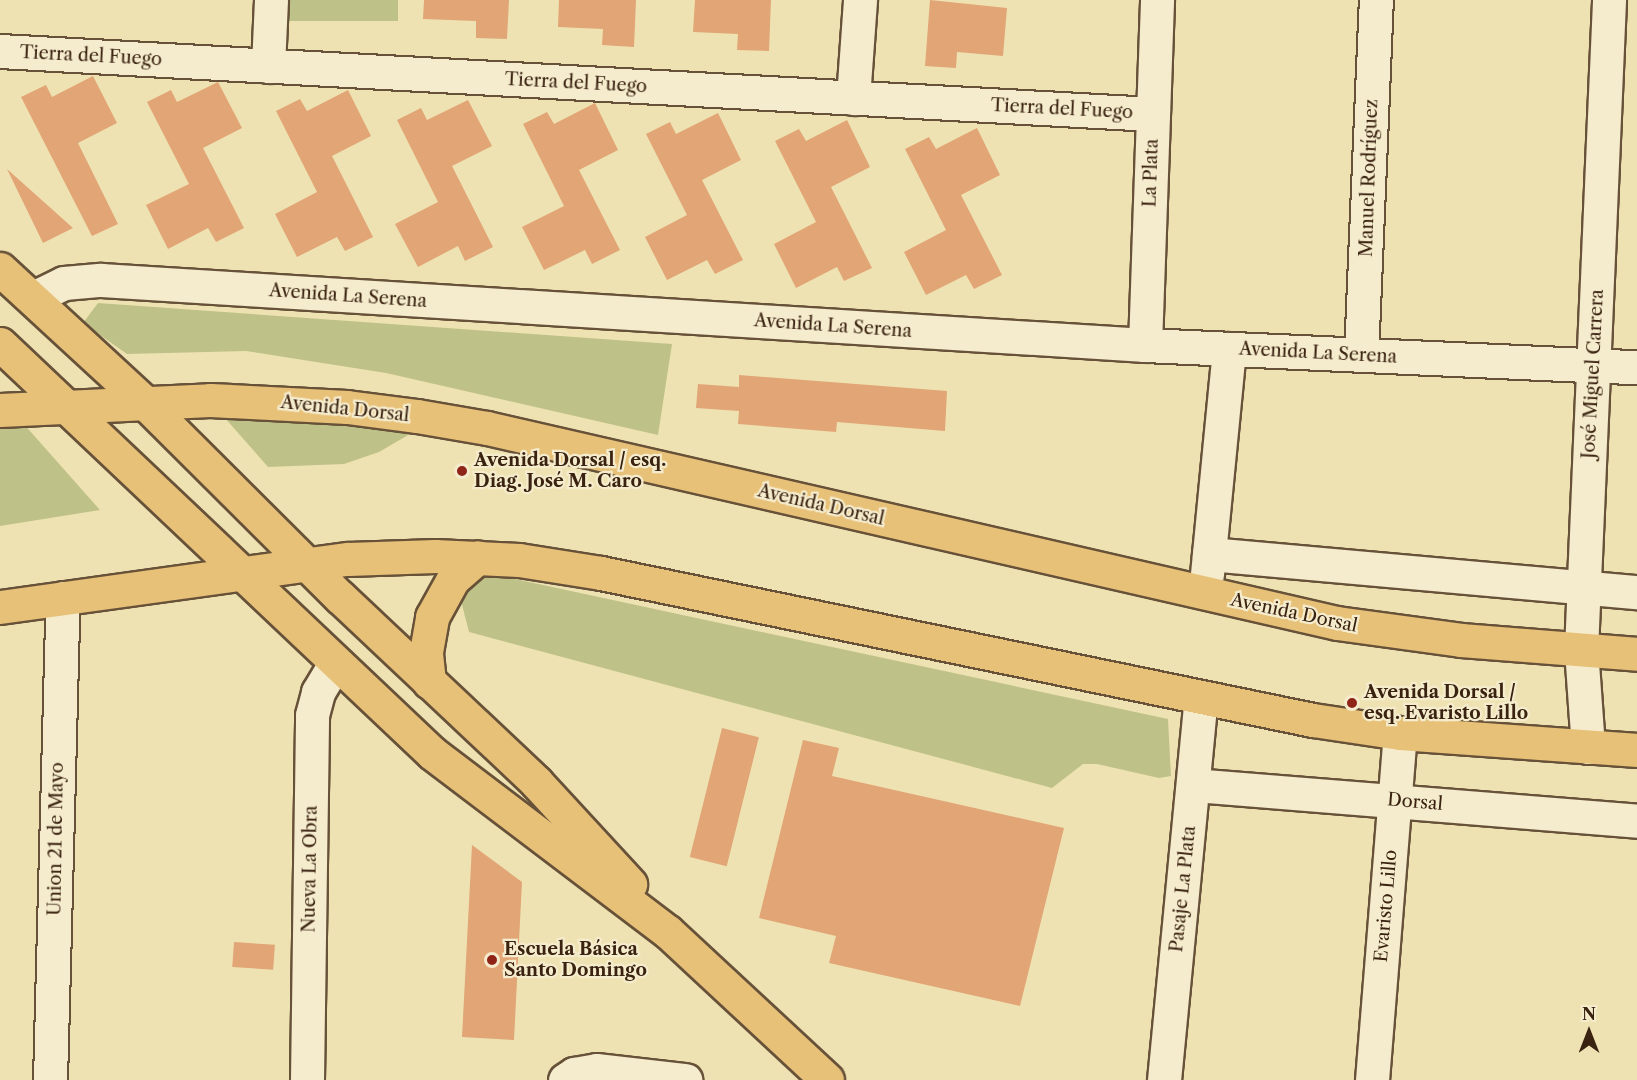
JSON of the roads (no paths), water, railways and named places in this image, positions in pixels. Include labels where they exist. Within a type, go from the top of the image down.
[{"type":"main road","points":[[0,269],[142,401],[306,563],[580,826],[668,932]]},
{"type":"main road","points":[[0,344],[238,573],[453,771],[668,932],[827,1080]]},
{"type":"main road","name":"Avenida Dorsal","points":[[0,410],[63,404],[142,401],[312,404],[475,426],[1205,594],[1399,633],[1637,654]]},
{"type":"main road","points":[[0,607],[306,563],[389,557],[478,557],[601,573],[1202,698],[1400,733],[1637,750]]},
{"type":"main road","points":[[429,682],[426,652],[432,617],[453,579],[478,557]]},
{"type":"street","points":[[268,66],[271,0]]},
{"type":"street","points":[[853,98],[860,0]]},
{"type":"street","name":"La Plata","points":[[1146,345],[1157,0]]},
{"type":"street","name":"Manuel Rodríguez","points":[[1361,355],[1376,0]]},
{"type":"street","name":"José Miguel Carrera","points":[[1588,747],[1581,650],[1609,0]]},
{"type":"street","name":"Tierra del Fuego","points":[[0,51],[1153,114]]},
{"type":"street","name":"Avenida La Serena","points":[[33,298],[64,283],[101,280],[1146,345],[1637,368]]},
{"type":"street","points":[[1205,594],[1229,349]]},
{"type":"street","points":[[1209,554],[1637,591]]},
{"type":"street","name":"Union 21 de Mayo","points":[[50,1080],[63,598]]},
{"type":"street","name":"Nueva La Obra","points":[[307,1080],[312,715],[318,692],[335,664]]},
{"type":"street","name":"Pasaje La Plata","points":[[1164,1080],[1202,698]]},
{"type":"street","name":"Evaristo Lillo","points":[[1372,1080],[1400,733]]},
{"type":"street","name":"Dorsal","points":[[1193,785],[1637,821]]},
{"type":"street","points":[[565,1080],[574,1074],[596,1070],[686,1080]]},
{"type":"place","name":"Avenida Dorsal / esq. Diag. José M. Caro","points":[[462,471]]},
{"type":"place","name":"Avenida Dorsal / esq. Evaristo Lillo","points":[[1352,703]]},
{"type":"place","name":"Escuela Básica Santo Domingo","points":[[492,960]]}]
